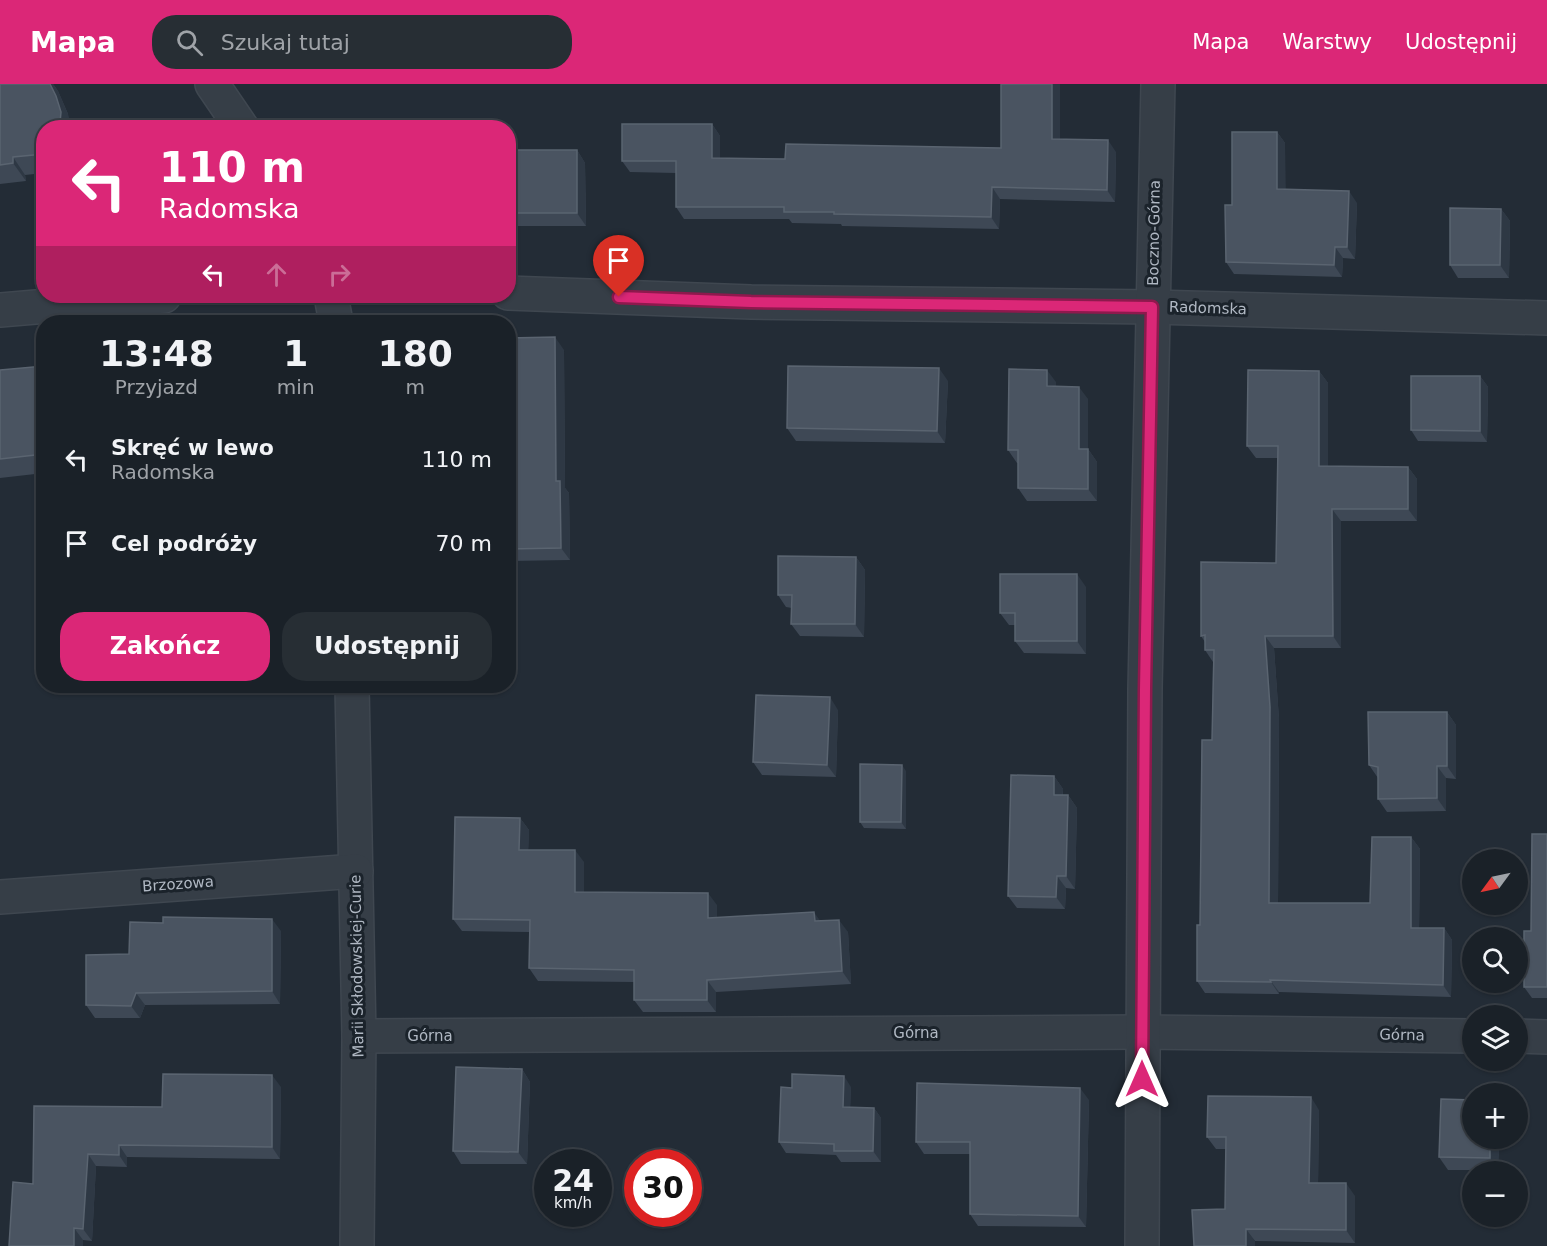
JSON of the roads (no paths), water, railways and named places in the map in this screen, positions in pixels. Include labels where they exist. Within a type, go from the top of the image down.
[{"type":"street","points":[[212,84],[237,120]]},
{"type":"street","name":"Boczno-Górna","points":[[1142,1246],[1145,677],[1158,84]]},
{"type":"street","name":"Radomska","points":[[516,293],[751,302],[1152,307],[1547,318]]},
{"type":"street","points":[[0,310],[82,303]]},
{"type":"street","name":"Marii Skłodowskiej-Curie","points":[[352,693],[358,1036],[357,1246]]},
{"type":"street","name":"Brzozowa","points":[[0,897],[356,871]]},
{"type":"street","name":"Górna","points":[[358,1036],[1142,1032],[1462,1036]]},
{"type":"street","points":[[1528,1036],[1547,1037]]}]
